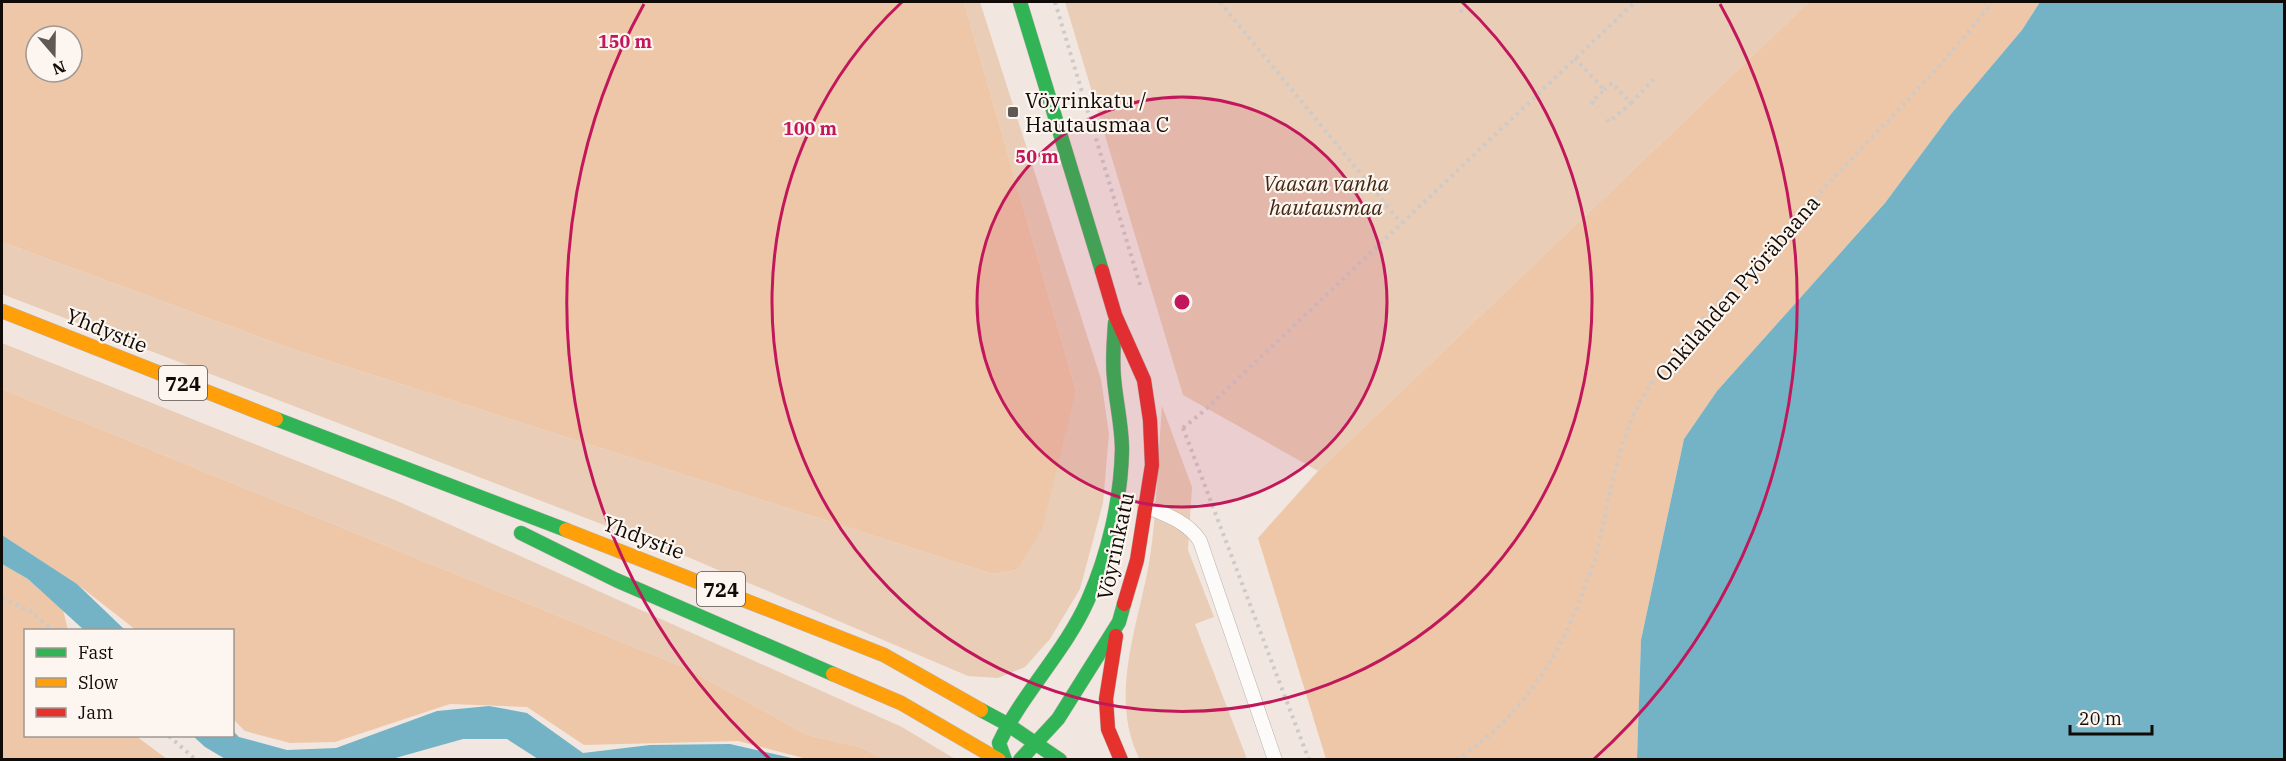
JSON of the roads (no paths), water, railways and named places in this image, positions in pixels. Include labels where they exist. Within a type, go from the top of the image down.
[{"type":"main road","name":"Vöyrinkatu","points":[[1020,2],[1115,315],[1144,380],[1150,420],[1152,465],[1137,560],[1119,622],[1058,719],[1020,759]]},
{"type":"main road","name":"Yhdystie","points":[[2,311],[364,454],[636,556],[884,655],[1007,724],[1060,759]]},
{"type":"main road","name":"Vöyrinkatu","points":[[1005,759],[999,743],[1007,724],[1061,646],[1088,602],[1105,548],[1116,502],[1122,450],[1113,374],[1115,315]]},
{"type":"main road","name":"Yhdystie","points":[[364,454],[480,512]]},
{"type":"main road","name":"724","points":[[511,528],[616,580],[901,703],[999,759]]},
{"type":"main road","points":[[1119,622],[1106,699],[1108,729],[1121,759]]},
{"type":"lane","points":[[1116,502],[1147,507],[1184,523],[1193,530],[1200,541],[1275,759]]},
{"type":"water","points":[[2040,2],[2284,2],[2284,759],[1637,759],[1641,640],[1684,439],[1717,391],[1885,203],[1951,114],[2022,30]]},
{"type":"water","points":[[2,535],[77,584],[124,629],[83,629],[28,579],[2,564]]},
{"type":"water","points":[[489,706],[527,713],[583,753],[650,745],[730,744],[796,759],[538,759],[507,739],[463,739],[392,759],[227,760],[205,747],[194,737],[234,737],[234,732],[239,737],[287,750],[336,748],[437,711]]},
{"type":"place","name":"Vöyrinkatu / Hautausmaa C","points":[[1013,112]]},
{"type":"park label","name":"Vaasan vanha hautausmaa","points":[[1326,195]]}]
